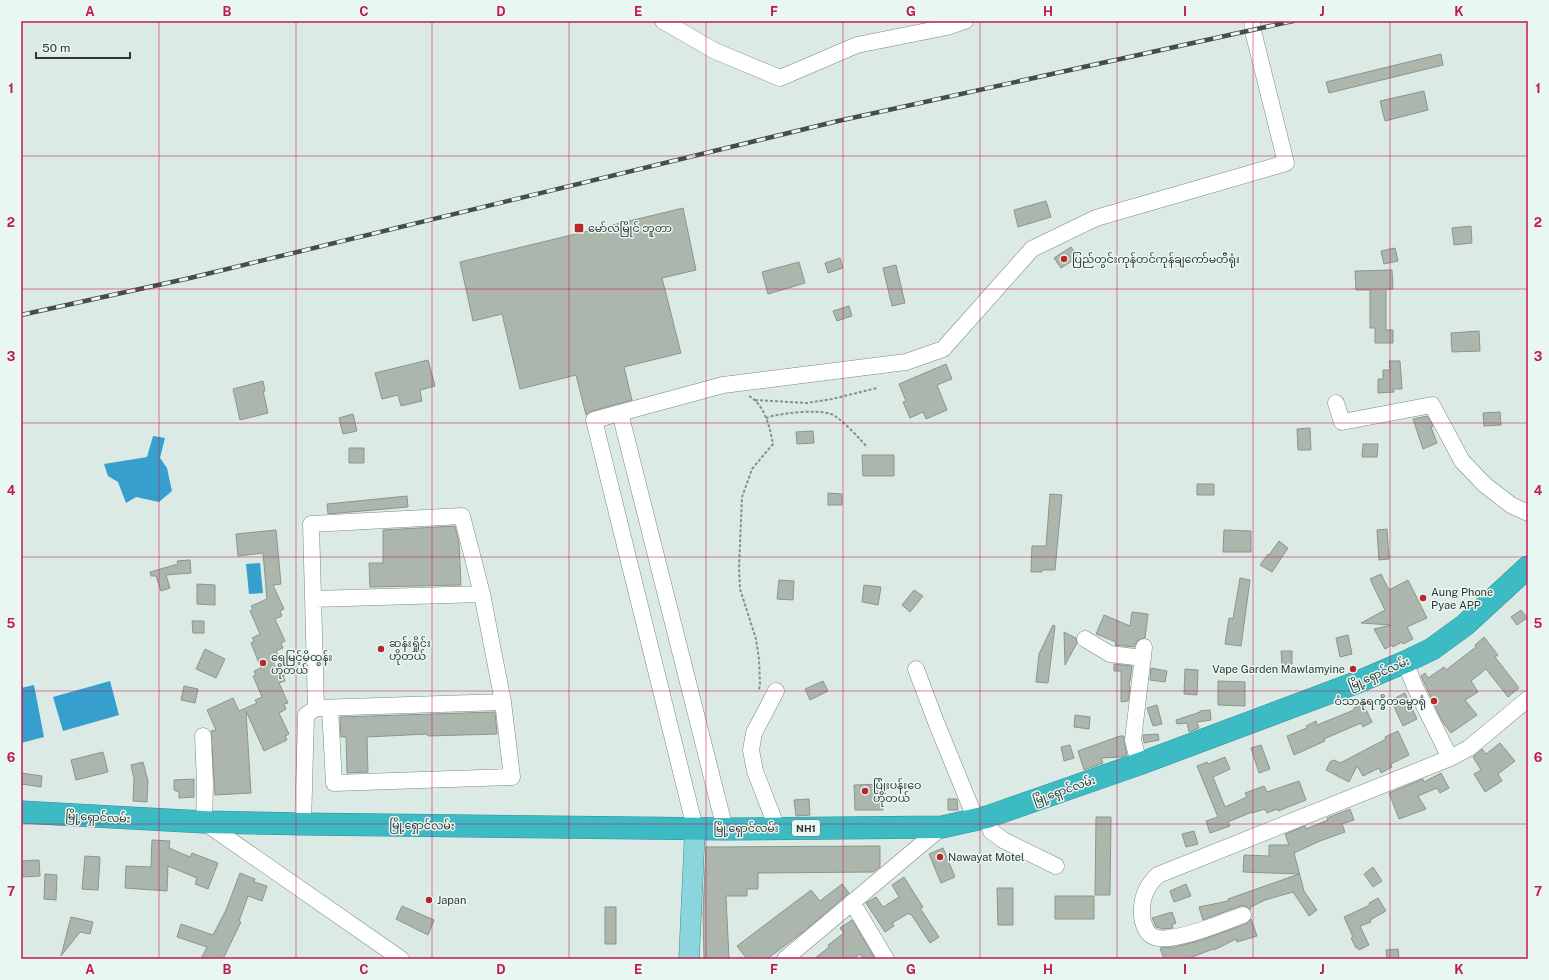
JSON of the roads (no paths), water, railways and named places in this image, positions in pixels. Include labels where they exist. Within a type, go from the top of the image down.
[{"type":"highway","name":"မြို့ရှောင်လမ်း","points":[[21,812],[204,822],[303,824],[725,829],[942,827],[981,818],[1140,764],[1358,682],[1405,662],[1432,649],[1465,625],[1528,567]]},
{"type":"main road","points":[[689,959],[695,828]]},
{"type":"street","points":[[663,21],[715,51],[780,78],[857,45],[947,27],[965,21]]},
{"type":"street","points":[[695,828],[594,420],[723,384],[906,362],[943,349],[1032,249],[1096,218],[1286,163],[1253,31],[1252,21]]},
{"type":"street","points":[[1336,403],[1342,422],[1432,405],[1462,461],[1485,485],[1511,505],[1528,513]]},
{"type":"street","points":[[620,412],[725,829]]},
{"type":"street","points":[[462,516],[482,594],[503,702],[512,777],[334,783],[323,708],[313,599],[311,524],[462,516]]},
{"type":"street","points":[[313,599],[482,594]]},
{"type":"street","points":[[1085,639],[1110,654],[1144,652],[1133,740],[1140,764]]},
{"type":"street","points":[[1405,662],[1415,688],[1450,758]]},
{"type":"street","points":[[916,669],[936,722],[981,818],[991,831],[1002,840],[1056,866]]},
{"type":"street","points":[[776,691],[754,733],[750,750],[755,771],[778,828]]},
{"type":"street","points":[[1243,915],[1188,934],[1160,938],[1153,937],[1148,933],[1142,914],[1143,901],[1147,888],[1158,875],[1450,758],[1469,748],[1528,699]]},
{"type":"street","points":[[303,824],[306,715],[323,708],[503,702]]},
{"type":"street","points":[[203,736],[205,782],[204,822],[402,959]]},
{"type":"street","points":[[785,959],[942,827]]},
{"type":"street","points":[[852,902],[886,959]]},
{"type":"water","points":[[153,436],[165,438],[160,458],[167,468],[172,491],[159,502],[136,497],[126,503],[118,482],[108,476],[104,464],[147,457]]},
{"type":"water","points":[[260,563],[263,593],[249,594],[246,564]]},
{"type":"water","points":[[110,681],[119,715],[63,731],[53,697]]},
{"type":"water","points":[[34,685],[44,737],[21,743],[21,688]]},
{"type":"railway","points":[[21,315],[190,278],[838,121],[1293,21]]},
{"type":"place","name":"မော်လမြိုင် ဘူတာ","points":[[579,228]]},
{"type":"place","name":"ပြည်တွင်းကုန်တင်ကုန်ချကော်မတီရုံး","points":[[1064,259]]},
{"type":"place","name":"Aung Phone Pyae APP","points":[[1423,598]]},
{"type":"place","name":"ဆန်းရှိုင်း ဟိုတယ်","points":[[381,649]]},
{"type":"place","name":"ရွှေမြင့်မိုထွန်း ဟိုတယ်","points":[[263,663]]},
{"type":"place","name":"Vape Garden Mawlamyine","points":[[1353,669]]},
{"type":"place","name":"ဝံသာနုရက္ခိတဓမ္မာရုံ","points":[[1434,701]]},
{"type":"place","name":"ပြုံးပန်းဝေ ဟိုတယ်","points":[[865,791]]},
{"type":"place","name":"Nawayat Motel","points":[[940,857]]},
{"type":"place","name":"Japan","points":[[429,900]]}]
